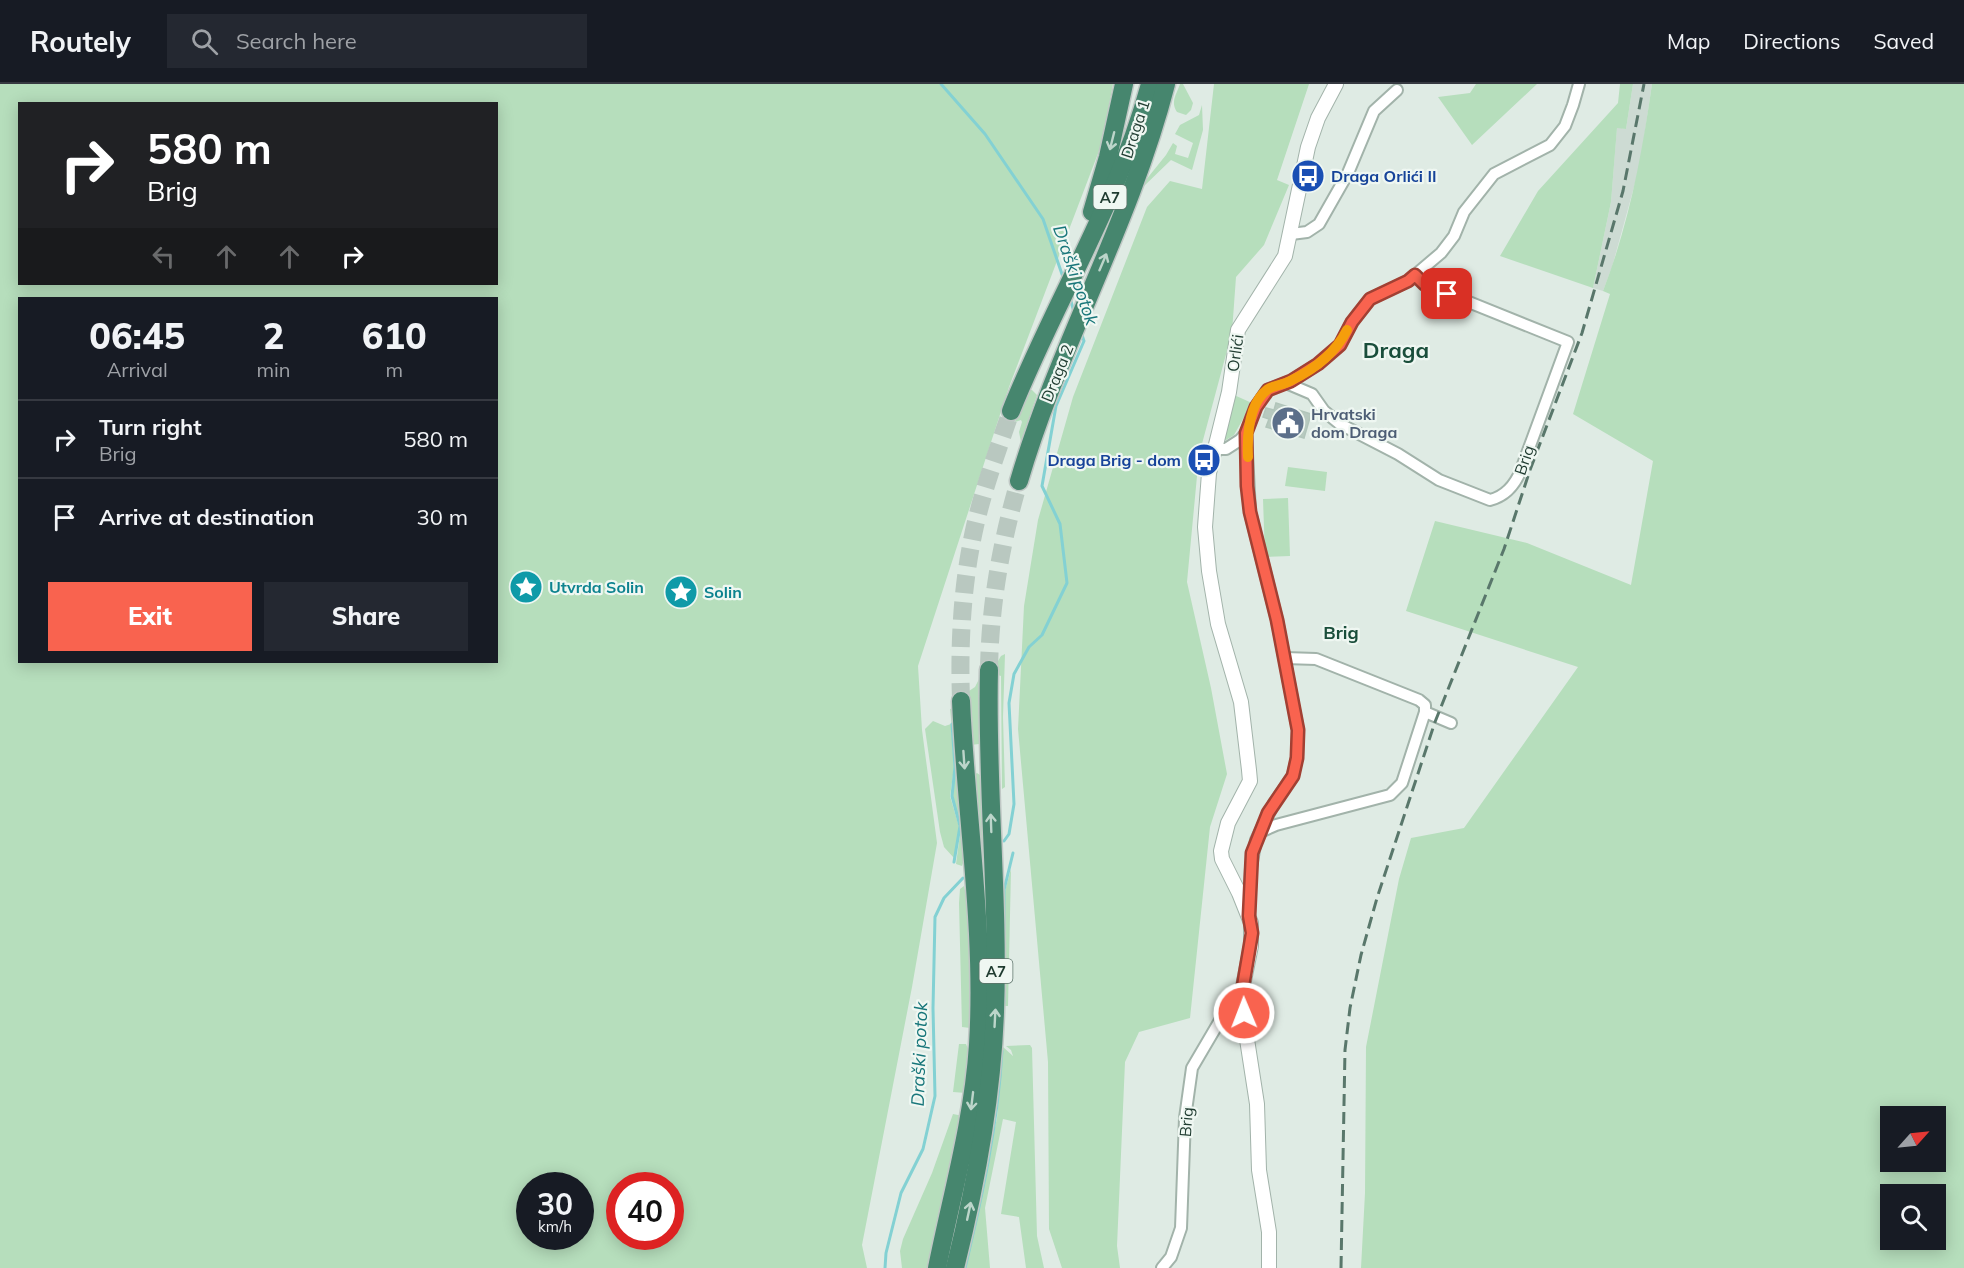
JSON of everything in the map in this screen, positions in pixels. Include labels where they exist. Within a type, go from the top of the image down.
[{"type":"highway","points":[[1055,304],[1095,206],[1124,84]]},
{"type":"highway","name":"Draga 1","points":[[1055,304],[1116,184],[1150,84]]},
{"type":"highway","name":"A7","points":[[1140,170],[1166,84]]},
{"type":"highway","points":[[1140,170],[1157,142],[1174,84]]},
{"type":"highway","name":"Draga 2","points":[[1019,481],[1058,370],[1140,170]]},
{"type":"highway","name":"A7","points":[[1011,411],[1055,304]]},
{"type":"highway","name":"A7","points":[[955,1268],[984,1132],[993,1064],[996,979],[989,756],[989,670]]},
{"type":"highway","name":"A7","points":[[937,1268],[971,1110],[978,1045],[978,930],[961,701]]},
{"type":"street","name":"Orlići","points":[[1214,449],[1229,392],[1238,330],[1250,307],[1278,270],[1285,256],[1292,234],[1308,147],[1318,118],[1336,84]]},
{"type":"street","name":"Brig","points":[[1269,1268],[1269,1232],[1259,1170],[1257,1104],[1244,1020],[1243,986],[1251,946],[1249,916],[1251,860],[1268,813],[1293,776],[1297,758],[1298,730],[1285,658],[1250,512],[1246,433],[1263,395],[1274,386],[1286,383],[1318,364],[1340,345],[1352,322],[1370,299],[1408,281],[1448,244],[1464,212],[1494,174],[1550,145],[1565,126],[1574,105],[1579,84]]},
{"type":"street","points":[[1292,234],[1308,232],[1319,224],[1348,173],[1374,111],[1397,90]]},
{"type":"street","name":"Brig","points":[[1286,383],[1312,394],[1324,411],[1340,424],[1398,454],[1448,484],[1490,500],[1509,490],[1516,482],[1521,470],[1568,342],[1424,284],[1415,275]]},
{"type":"street","points":[[1214,449],[1226,449],[1233,446],[1246,433]]},
{"type":"street","name":"Brig","points":[[1214,449],[1209,473],[1206,510],[1208,563],[1218,624],[1241,702],[1250,781],[1228,823],[1221,851],[1222,859],[1249,916]]},
{"type":"street","points":[[1260,832],[1276,825],[1390,795],[1402,783],[1425,712],[1425,705],[1419,700],[1316,659],[1285,658]]},
{"type":"street","points":[[1425,712],[1452,723]]},
{"type":"street","name":"Brig","points":[[1162,1268],[1171,1257],[1181,1228],[1185,1118],[1192,1068],[1229,1005],[1243,986]]},
{"type":"shaded area","points":[[1633,84],[1652,84],[1640,165],[1612,267],[1603,291],[1593,288],[1611,202],[1617,127],[1626,129]]},
{"type":"green space","points":[[0,84],[1113,84],[1102,143],[1009,387],[918,666],[922,730],[937,843],[912,987],[862,1245],[867,1268],[0,1268]]},
{"type":"green space","points":[[1180,84],[1183,84],[1193,103],[1186,115],[1177,112],[1174,104]]},
{"type":"green space","points":[[1214,84],[1309,84],[1277,180],[1289,185],[1264,245],[1236,277],[1232,332],[1199,455],[1187,582],[1211,688],[1227,774],[1210,827],[1190,1018],[1139,1032],[1125,1062],[1117,1246],[1120,1268],[1062,1268],[1049,1229],[1048,1062],[1018,729],[1024,606],[1038,520],[1073,397],[1147,207],[1170,181],[1202,189]]},
{"type":"green space","points":[[1476,84],[1537,84],[1472,145],[1438,97],[1470,93]]},
{"type":"green space","points":[[1620,84],[1633,84],[1626,129],[1617,128],[1611,202],[1593,288],[1500,256],[1538,191],[1618,103]]},
{"type":"green space","points":[[1652,84],[1964,84],[1964,1268],[1361,1268],[1365,1193],[1366,1047],[1399,879],[1411,838],[1464,828],[1578,667],[1406,611],[1435,521],[1527,543],[1631,585],[1653,461],[1573,414],[1610,294],[1603,291],[1620,240],[1639,163]]},
{"type":"green space","points":[[1202,105],[1203,130],[1192,170],[1171,160],[1143,187],[1141,186],[1173,143],[1177,146],[1175,154],[1188,158],[1193,143],[1175,134],[1180,125],[1199,115]]},
{"type":"green space","points":[[1027,390],[1032,390],[1037,395],[1021,442],[1019,432],[1022,422],[1021,420],[1015,422]]},
{"type":"green space","points":[[1234,395],[1252,403],[1234,435],[1223,442]]},
{"type":"green space","points":[[1288,467],[1327,472],[1325,491],[1285,486]]},
{"type":"green space","points":[[1288,498],[1290,556],[1265,557],[1263,499]]},
{"type":"green space","points":[[1005,654],[1003,717],[1005,787],[1002,789],[1001,676],[998,675],[998,661]]},
{"type":"green space","points":[[982,677],[982,741],[971,745],[969,691],[975,687]]},
{"type":"green space","points":[[954,708],[965,857],[962,866],[956,864],[961,827],[952,796],[956,768],[950,709]]},
{"type":"green space","points":[[933,721],[945,726],[951,724],[954,768],[950,796],[959,827],[954,858],[944,847],[940,832],[925,729]]},
{"type":"green space","points":[[977,773],[983,777],[987,884],[981,887],[972,776]]},
{"type":"green space","points":[[1011,869],[1008,1006],[1005,1006],[1005,891]]},
{"type":"green space","points":[[964,886],[966,895],[968,895],[972,1028],[966,1093],[953,1092],[959,1044],[966,1044],[968,1049],[970,1028],[962,1027],[959,903],[960,889]]},
{"type":"green space","points":[[1030,1045],[1032,1048],[1037,1236],[1044,1268],[1026,1268],[1019,1217],[1001,1214],[1016,1122],[1003,1119],[985,1208],[990,1268],[966,1268],[997,1118],[1003,1047],[1013,1056],[1011,1050],[1006,1046]]},
{"type":"green space","points":[[953,1114],[963,1116],[927,1268],[902,1268],[900,1251],[903,1239],[932,1173]]},
{"type":"building","name":"Hrvatski dom Draga","points":[[1276,403],[1311,414],[1304,438],[1266,427],[1269,419],[1263,417],[1266,408],[1274,410]]},
{"type":"waterway","name":"Draški potok","points":[[941,84],[985,134],[1043,219],[1064,280]]},
{"type":"waterway","name":"Draški potok","points":[[1070,298],[1074,312]]},
{"type":"waterway","name":"Draški potok","points":[[1004,841],[1009,834],[1014,804],[1009,703],[1014,674],[1029,647],[1042,635],[1067,583],[1060,524],[1042,486],[1056,406],[1084,341],[1081,332]]},
{"type":"waterway","points":[[952,724],[955,767],[952,796],[960,826],[954,862]]},
{"type":"waterway","points":[[1004,1003],[1004,890],[1013,853]]},
{"type":"waterway","name":"Draški potok","points":[[885,1268],[886,1253],[901,1193],[923,1149],[935,1096],[933,1008],[935,917],[944,898],[963,878]]},
{"type":"waterway","points":[[965,1268],[988,1160],[997,1106],[1002,1051]]},
{"type":"tunnel","points":[[961,701],[962,613],[967,570],[983,497],[1011,411]]},
{"type":"tunnel","points":[[989,670],[998,574],[1019,481]]},
{"type":"railway","points":[[1341,1268],[1345,1050],[1350,1008],[1361,955],[1377,898],[1435,722],[1504,549],[1530,470],[1582,333],[1623,191],[1644,84]]},
{"type":"slow traffic","points":[[1248,457],[1246,433],[1263,395],[1274,386],[1291,381],[1318,364],[1340,345],[1347,330]]},
{"type":"place","name":"Draga Orlići II","points":[[1308,176]]},
{"type":"place","name":"Hrvatski dom Draga","points":[[1288,423]]},
{"type":"place","name":"Draga Brig - dom","points":[[1204,460]]},
{"type":"place","name":"Utvrda Solin","points":[[526,587]]},
{"type":"place","name":"Solin","points":[[681,592]]},
{"type":"district","name":"Draga","points":[[1396,350]]},
{"type":"district","name":"Brig","points":[[1341,632]]},
{"type":"route","points":[[1244,1013],[1243,986],[1252,933],[1249,916],[1252,853],[1268,813],[1293,776],[1297,758],[1298,730],[1277,620],[1250,512],[1246,433],[1263,395],[1274,386],[1291,381],[1318,364],[1340,345],[1361,308],[1370,299],[1408,281],[1415,275],[1424,284],[1447,294]]}]
